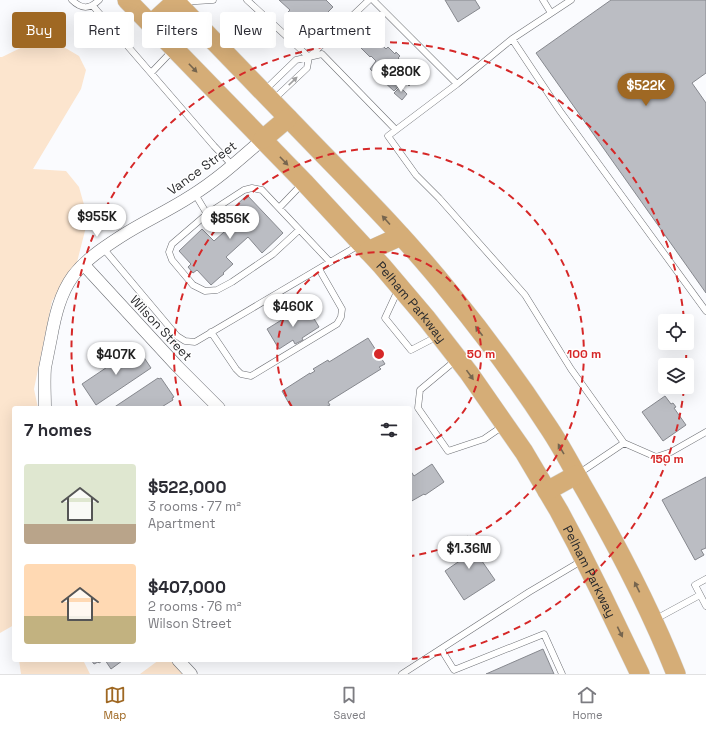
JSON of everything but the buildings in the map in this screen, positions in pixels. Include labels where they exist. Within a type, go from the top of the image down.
[{"type":"main road","name":"Pelham Parkway","points":[[127,0],[142,15]]},
{"type":"main road","points":[[164,12],[175,1],[365,197],[419,256],[451,294],[522,388],[550,430],[627,568],[663,642],[676,674]]},
{"type":"main road","name":"Pelham Parkway","points":[[174,49],[263,139],[365,248],[439,335],[469,373],[524,452],[562,517],[640,674]]},
{"type":"main road","points":[[263,139],[288,118]]},
{"type":"main road","points":[[365,248],[401,236]]},
{"type":"main road","points":[[547,491],[576,475]]},
{"type":"street","name":"Vance Street","points":[[45,406],[45,369],[54,322],[60,301],[74,276],[103,248],[194,194],[263,139]]},
{"type":"street","name":"Wilson Street","points":[[84,265],[177,366],[217,406]]},
{"type":"street","points":[[180,662],[191,674]]},
{"type":"lane","points":[[72,0],[77,5],[89,7],[93,6],[99,0]]},
{"type":"lane","points":[[175,1],[213,0]]},
{"type":"lane","points":[[246,0],[309,57]]},
{"type":"lane","points":[[268,97],[307,68],[309,57],[369,0]]},
{"type":"lane","points":[[373,0],[457,84]]},
{"type":"lane","points":[[543,0],[551,13]]},
{"type":"lane","points":[[571,0],[512,38],[457,84],[388,136],[416,175],[439,198],[525,295],[571,369],[624,443],[656,457],[672,452],[706,432]]},
{"type":"lane","points":[[93,6],[232,165]]},
{"type":"lane","points":[[512,38],[560,111],[706,310]]},
{"type":"lane","points":[[151,73],[174,49]]},
{"type":"lane","points":[[268,97],[296,60],[322,54],[396,130]]},
{"type":"lane","points":[[279,208],[304,182]]},
{"type":"lane","points":[[300,230],[273,254],[232,282],[217,290],[205,291],[193,285],[172,260],[169,252],[172,244],[207,214],[244,190],[252,188],[262,190],[300,230],[330,262]]},
{"type":"lane","points":[[194,194],[207,214]]},
{"type":"lane","points":[[103,248],[177,336],[185,341],[195,342],[330,262],[365,248]]},
{"type":"lane","points":[[211,332],[236,369],[242,374],[251,376],[337,324],[341,317],[342,309],[319,269]]},
{"type":"lane","points":[[399,287],[384,318],[412,350],[439,335]]},
{"type":"lane","points":[[458,359],[420,390],[418,408],[448,451],[484,439],[505,425]]},
{"type":"lane","points":[[576,475],[624,443]]},
{"type":"lane","points":[[402,674],[529,592],[584,559]]},
{"type":"lane","points":[[706,579],[694,585],[706,606]]},
{"type":"lane","points":[[653,621],[700,595]]},
{"type":"lane","points":[[441,648],[454,670],[544,634],[562,674]]},
{"type":"shaded area","points":[[20,48],[65,48],[79,56],[86,70],[81,89],[33,169],[66,171],[79,187],[88,219],[76,266],[52,301],[34,389],[38,406],[12,406],[12,626],[0,633],[0,57]]},
{"type":"shaded area","points":[[19,662],[84,662],[90,674],[21,674]]},
{"type":"shaded area","points":[[156,662],[172,662],[183,674],[140,674]]}]
